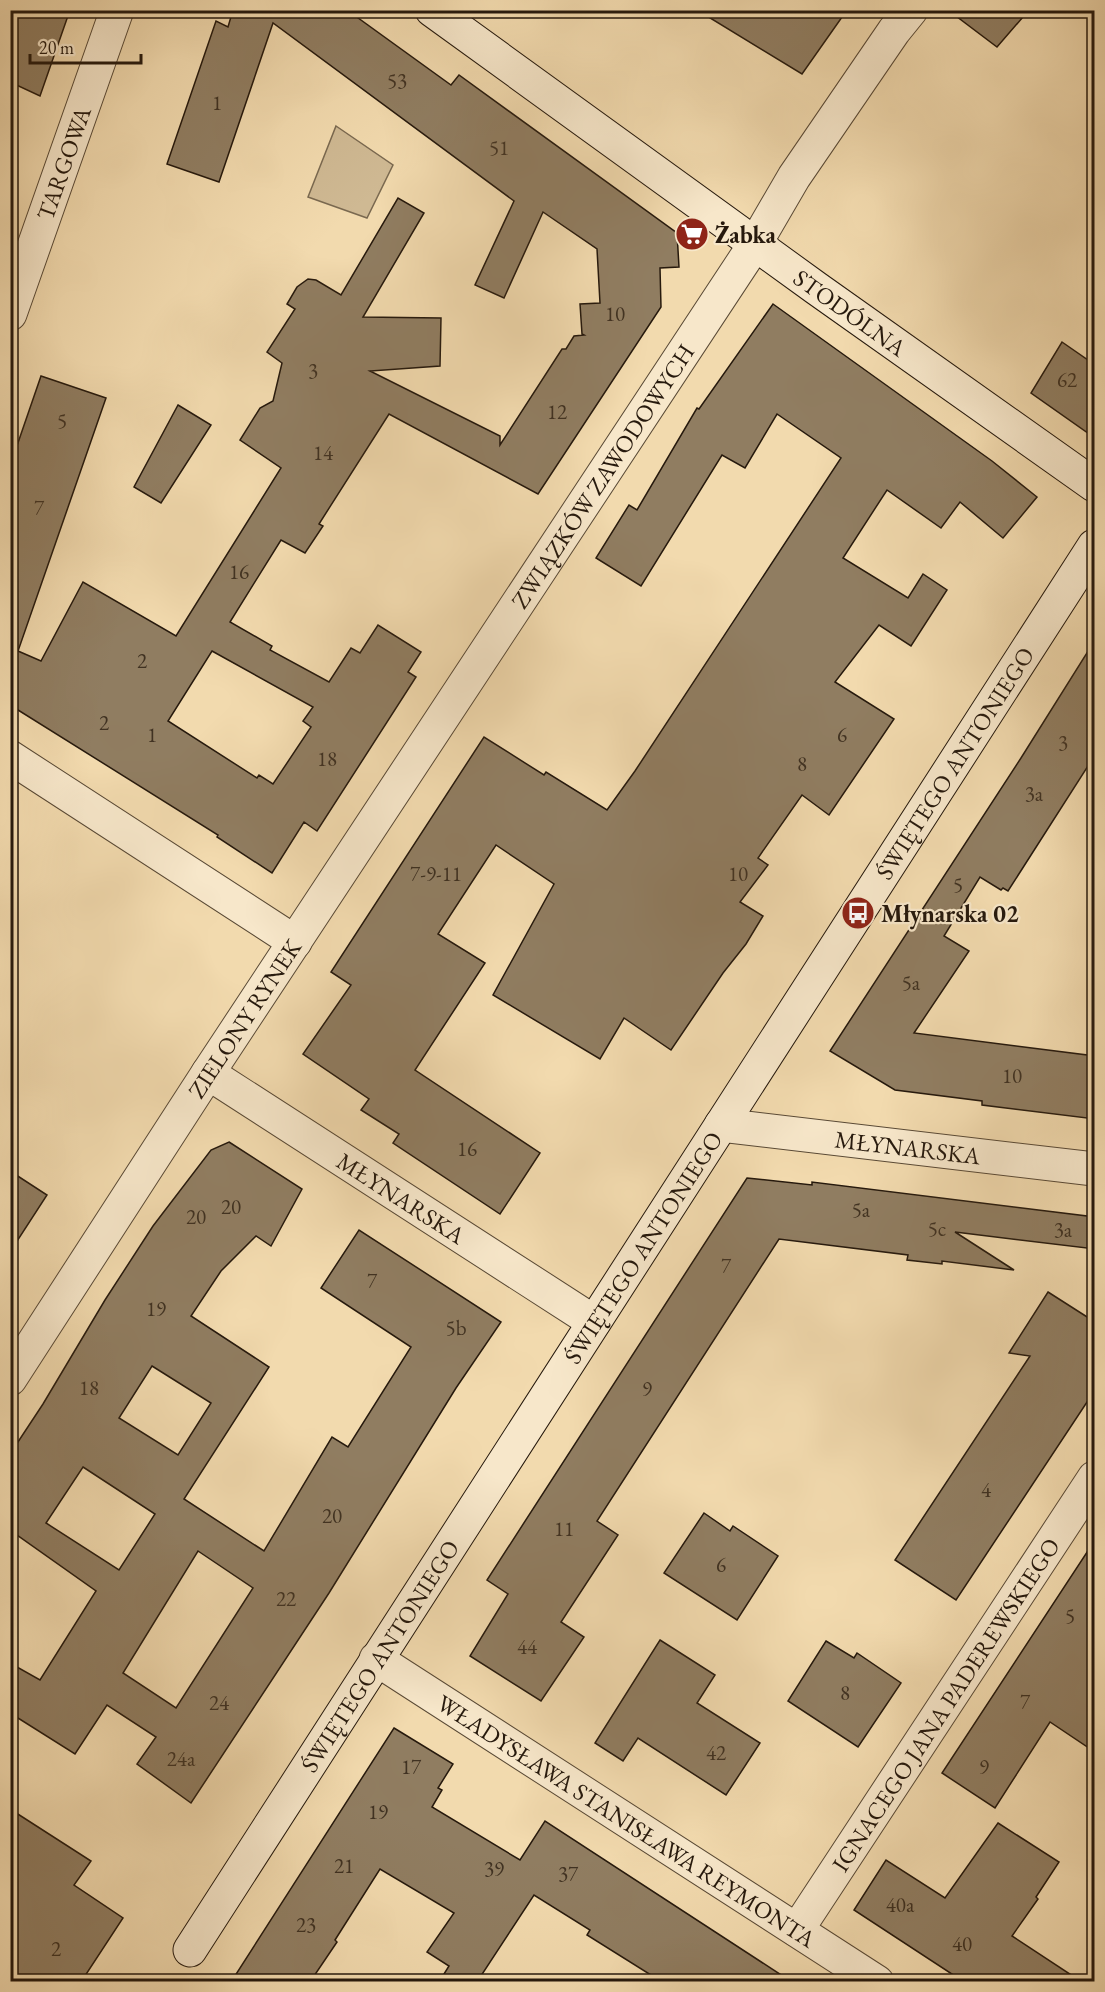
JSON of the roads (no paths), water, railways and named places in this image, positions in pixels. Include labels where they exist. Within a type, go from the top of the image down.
[{"type":"street","name":"TARGOWA","points":[[10,314],[117,10]]},
{"type":"street","name":"STODÓLNA","points":[[432,10],[755,244],[1095,485]]},
{"type":"street","name":"ZWIĄZKÓW ZAWODOWYCH","points":[[295,942],[755,244],[794,177],[894,31],[911,10]]},
{"type":"street","name":"ŚWIĘTEGO ANTONIEGO","points":[[190,1950],[1095,546]]},
{"type":"street","name":"ZIELONY RYNEK","points":[[10,757],[295,942],[10,1379]]},
{"type":"street","name":"MŁYNARSKA","points":[[208,1073],[594,1322]]},
{"type":"street","name":"MŁYNARSKA","points":[[721,1125],[1095,1169]]},
{"type":"street","name":"IGNACEGO JANA PADEREWSKIEGO","points":[[797,1930],[1095,1478]]},
{"type":"street","name":"WŁADYSŁAWA STANISŁAWA REYMONTA","points":[[376,1659],[877,1982]]},
{"type":"place","name":"Żabka","points":[[692,234]]},
{"type":"place","name":"Młynarska 02","points":[[858,913]]}]
